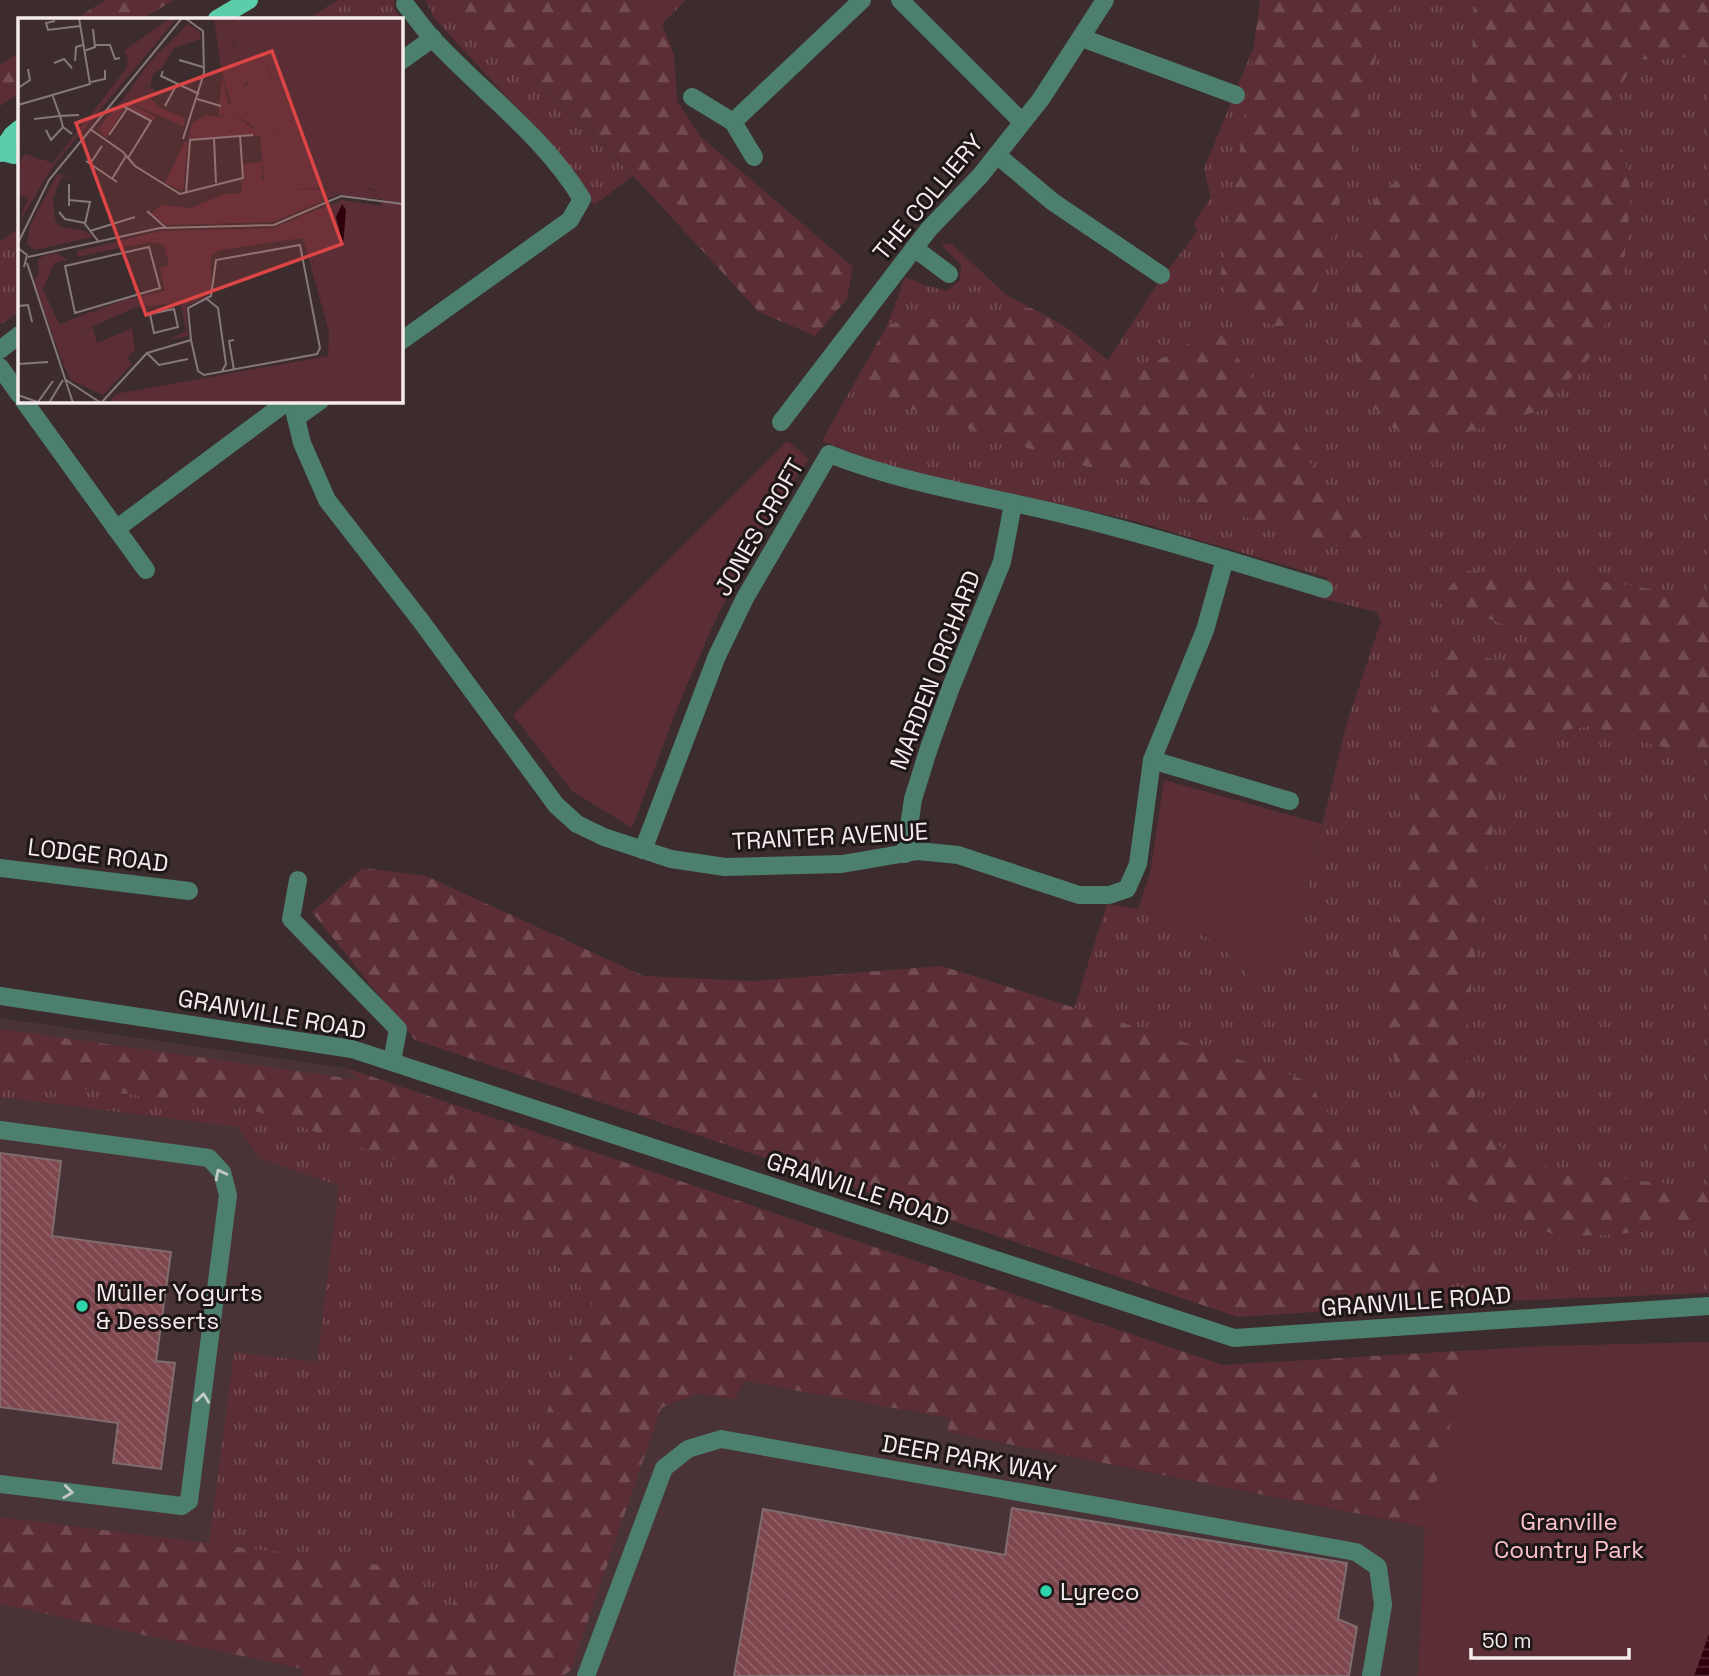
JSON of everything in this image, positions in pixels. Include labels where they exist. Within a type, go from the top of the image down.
[{"type":"main road","points":[[219,18],[249,0]]},
{"type":"main road","points":[[7,152],[6,143],[18,131]]},
{"type":"street","points":[[733,122],[862,0]]},
{"type":"street","points":[[900,0],[1021,122]]},
{"type":"street","name":"THE COLLIERY","points":[[781,422],[929,229],[980,176],[1041,99],[1105,0]]},
{"type":"street","points":[[402,340],[570,220],[582,199],[569,177],[519,120],[433,38],[405,4]]},
{"type":"street","points":[[402,60],[433,38]]},
{"type":"street","points":[[1082,38],[1236,95]]},
{"type":"street","points":[[692,97],[733,122],[754,157]]},
{"type":"street","points":[[997,155],[1053,202],[1161,275]]},
{"type":"street","points":[[914,248],[949,274]]},
{"type":"street","points":[[0,350],[18,336]]},
{"type":"street","points":[[0,367],[18,393]]},
{"type":"street","points":[[25,402],[146,570]]},
{"type":"street","points":[[116,529],[292,406],[314,402]]},
{"type":"street","name":"TRANTER AVENUE","points":[[292,406],[303,443],[327,500],[421,621],[556,805],[578,824],[604,837],[671,859],[725,867],[842,864],[918,851],[958,855],[1079,895],[1109,895],[1127,890],[1138,864],[1152,760],[1205,630],[1225,559]]},
{"type":"street","name":"JONES CROFT","points":[[643,850],[717,656],[745,598],[830,454],[870,470],[954,492],[1127,530],[1324,589]]},
{"type":"street","name":"MARDEN ORCHARD","points":[[905,853],[913,799],[951,687],[1002,562],[1013,504]]},
{"type":"street","points":[[1152,760],[1290,801]]},
{"type":"street","name":"LODGE ROAD","points":[[0,868],[190,891]]},
{"type":"street","points":[[298,880],[290,919],[398,1029],[392,1062]]},
{"type":"street","name":"GRANVILLE ROAD","points":[[0,996],[352,1049],[1234,1338],[1709,1306]]},
{"type":"street","points":[[0,1130],[209,1158],[222,1172],[228,1195],[189,1501],[182,1506],[0,1485]]},
{"type":"street","name":"DEER PARK WAY","points":[[586,1676],[664,1468],[688,1449],[721,1439],[1356,1552],[1378,1567],[1383,1605],[1371,1676]]},
{"type":"shaded area","points":[[0,1018],[346,1068],[594,1300],[661,1407],[697,1394],[735,1399],[744,1381],[949,1418],[948,1432],[1425,1527],[1418,1676],[0,1676]]},
{"type":"shaded area","points":[[1709,1634],[1709,1676],[1694,1676]]},
{"type":"green space","points":[[106,0],[174,0],[144,18],[77,18]]},
{"type":"green space","points":[[338,0],[395,0],[393,6],[400,18],[309,18]]},
{"type":"green space","points":[[426,0],[453,0],[461,16],[590,130],[633,176],[594,205],[556,150],[434,18]]},
{"type":"green space","points":[[453,0],[653,0],[674,55],[677,101],[700,136],[853,267],[847,299],[815,336],[759,312],[591,130],[461,16]]},
{"type":"green space","points":[[653,0],[686,0],[662,24]]},
{"type":"green space","points":[[1260,0],[1397,0],[1392,3],[1350,148],[1332,240],[1305,325],[1276,326],[1244,317],[1219,282],[1229,230]]},
{"type":"green space","points":[[1397,0],[1479,0],[1473,12],[1471,135],[1377,194],[1631,192],[1612,99],[1637,60],[1709,56],[1709,598],[1575,577],[1436,602],[1535,634],[1513,665],[1446,647],[1451,1192],[1560,1237],[1632,1233],[1709,1222],[1709,1293],[1451,1303],[1439,1258],[1383,1203],[1308,1081],[1074,1008],[1107,904],[1138,909],[1216,941],[1257,984],[1288,967],[1346,726],[1381,621],[1376,612],[1320,598],[1328,578],[1135,521],[903,472],[822,441],[852,387],[955,425],[1346,549],[1361,538],[1216,326],[1167,356],[1134,370],[1108,360],[1154,289],[1197,231],[1194,223],[1211,197],[1204,169],[1256,41],[1219,282],[1332,240],[1350,148],[1392,3]]},
{"type":"green space","points":[[1479,0],[1709,0],[1709,56],[1637,60],[1612,99],[1631,192],[1622,284],[1592,355],[1542,410],[1434,442],[1391,427],[1360,390],[1351,327],[1360,245],[1377,194],[1471,135],[1473,12]]},
{"type":"green space","points":[[18,54],[18,95],[0,106],[0,65]]},
{"type":"green space","points":[[18,229],[18,313],[2,324],[0,323],[0,242]]},
{"type":"green space","points":[[941,244],[952,244],[1005,294],[1031,308],[888,324],[905,277],[947,291],[960,280],[961,265]]},
{"type":"green space","points":[[1031,308],[1063,325],[1108,360],[1134,370],[1167,356],[1216,326],[1362,538],[1346,549],[955,425],[852,387],[888,324]]},
{"type":"green space","points":[[787,441],[809,459],[771,512],[714,623],[680,701],[632,828],[572,791],[513,715]]},
{"type":"green space","points":[[1464,571],[1575,577],[1709,598],[1709,760],[1588,726],[1534,736],[1499,789],[1473,964],[1466,1055],[1483,1127],[1501,1148],[1527,1162],[1566,1172],[1709,1189],[1709,1222],[1632,1233],[1560,1237],[1451,1192],[1417,1120],[1384,1028],[1406,844],[1446,647],[1513,665],[1535,634],[1436,602]]},
{"type":"green space","points":[[1588,726],[1709,760],[1709,1189],[1566,1172],[1527,1162],[1501,1148],[1483,1127],[1466,1055],[1473,964],[1499,789],[1534,736]]},
{"type":"green space","points":[[1164,780],[1322,824],[1288,967],[1257,984],[1216,941],[1138,909],[1150,873]]},
{"type":"green space","points":[[363,868],[426,876],[644,976],[753,981],[942,966],[1308,1081],[1383,1203],[1439,1258],[1451,1303],[1238,1317],[415,1040],[312,912]]},
{"type":"green space","points":[[0,1029],[359,1080],[346,1068],[1223,1365],[1544,1346],[1709,1342],[1709,1676],[1418,1676],[1425,1527],[948,1432],[949,1418],[744,1381],[735,1399],[697,1394],[661,1408],[571,1670],[563,1676],[303,1676],[303,1669],[0,1604],[0,1517],[389,1566],[449,1607],[496,1577],[539,1430],[594,1300],[474,1187],[247,1108],[0,1079]]},
{"type":"green space","points":[[0,1079],[247,1108],[474,1187],[594,1300],[539,1430],[496,1577],[449,1607],[389,1566],[209,1544],[234,1352],[317,1362],[339,1186],[259,1158],[238,1127],[0,1097]]},
{"type":"green space","name":"Granville Country Park","points":[[1709,1342],[1709,1676],[1418,1676],[1425,1527],[1469,1351]]},
{"type":"building","name":"Müller Yogurts & Desserts","points":[[0,1153],[61,1161],[52,1236],[171,1252],[156,1361],[175,1363],[161,1469],[113,1463],[118,1423],[0,1407]]},
{"type":"building","name":"Lyreco","points":[[1012,1508],[1347,1563],[1338,1619],[1357,1627],[1349,1676],[734,1676],[763,1509],[1005,1555]]},
{"type":"place","name":"Müller Yogurts & Desserts","points":[[82,1306]]},
{"type":"place","name":"Lyreco","points":[[1046,1591]]}]
